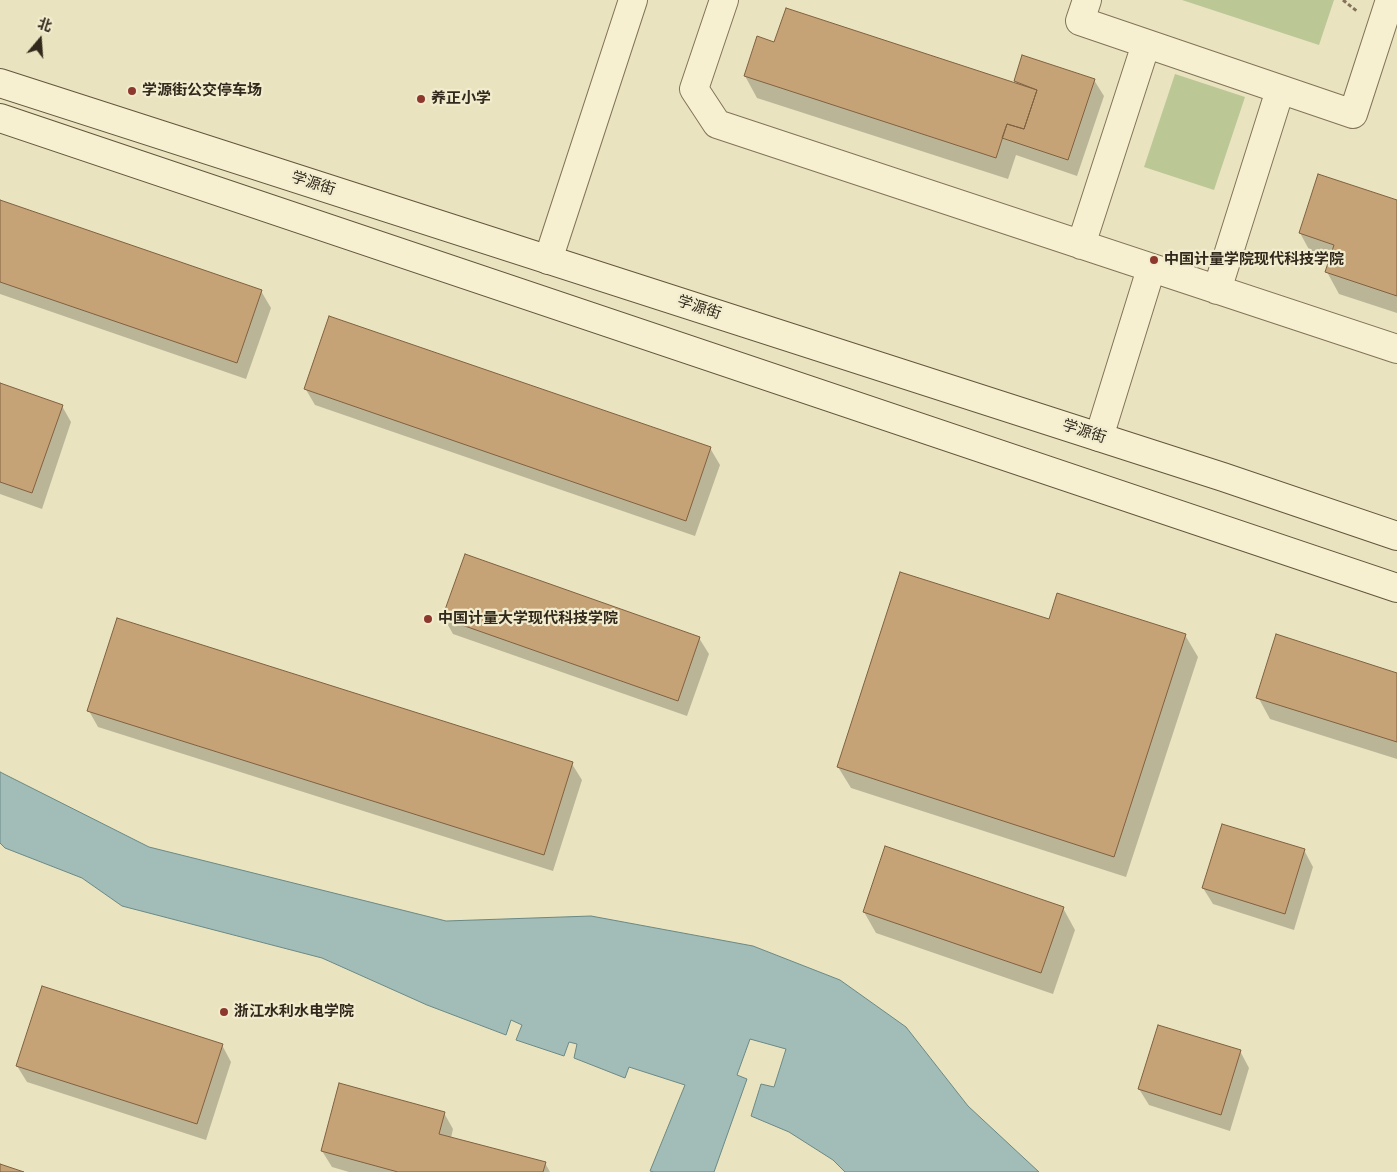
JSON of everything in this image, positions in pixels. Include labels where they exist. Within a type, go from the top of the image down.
[{"type":"main road","points":[[548,260],[633,0]]},
{"type":"main road","points":[[724,0],[694,89],[716,124],[1397,349]]},
{"type":"main road","points":[[1087,0],[1080,21],[1353,114],[1390,0]]},
{"type":"main road","points":[[1081,245],[1146,44]]},
{"type":"main road","name":"学源街","points":[[0,83],[1223,477],[1397,536]]},
{"type":"main road","points":[[1217,290],[1280,90]]},
{"type":"main road","points":[[0,118],[1397,588]]},
{"type":"main road","points":[[1099,437],[1151,269]]},
{"type":"green space","points":[[1182,0],[1334,0],[1319,45]]},
{"type":"green space","points":[[1175,74],[1245,97],[1214,190],[1144,167]]},
{"type":"water","points":[[0,772],[149,847],[446,921],[591,916],[753,946],[840,980],[906,1027],[968,1106],[1039,1172],[845,1172],[833,1160],[789,1132],[751,1116],[761,1084],[774,1087],[786,1049],[750,1039],[737,1075],[747,1079],[714,1172],[650,1171],[685,1085],[629,1067],[625,1078],[574,1058],[577,1044],[569,1042],[564,1056],[516,1040],[522,1025],[511,1020],[506,1035],[427,1005],[322,958],[122,906],[82,878],[5,848],[0,843]]},
{"type":"building","points":[[786,8],[1037,90],[1024,129],[1007,124],[996,158],[744,76],[757,36],[774,42]]},
{"type":"building","points":[[1022,55],[1095,79],[1068,160],[1002,138],[1007,124],[1024,129],[1037,90],[1014,81]]},
{"type":"building","points":[[1318,174],[1397,200],[1397,296],[1325,272],[1334,245],[1299,233]]},
{"type":"building","points":[[0,200],[262,290],[237,363],[0,282]]},
{"type":"building","points":[[329,316],[711,447],[686,521],[304,389]]},
{"type":"building","points":[[0,383],[63,405],[32,493],[0,482]]},
{"type":"building","points":[[465,554],[700,637],[678,701],[442,618]]},
{"type":"building","points":[[900,572],[1049,619],[1057,593],[1186,634],[1114,857],[837,767]]},
{"type":"building","points":[[117,618],[573,762],[544,855],[87,711]]},
{"type":"building","points":[[1276,634],[1397,673],[1397,742],[1256,698]]},
{"type":"building","points":[[1222,824],[1305,849],[1285,914],[1202,888]]},
{"type":"building","points":[[885,846],[1064,907],[1041,973],[863,912]]},
{"type":"building","points":[[42,986],[223,1044],[197,1124],[16,1066]]},
{"type":"building","points":[[1158,1025],[1241,1050],[1221,1115],[1138,1089]]},
{"type":"building","points":[[339,1083],[445,1112],[439,1134],[546,1162],[543,1172],[398,1172],[321,1151]]},
{"type":"building","points":[[0,1164],[24,1172],[0,1172]]},
{"type":"place","name":"学源街公交停车场","points":[[132,91]]},
{"type":"place","name":"养正小学","points":[[421,99]]},
{"type":"place","name":"中国计量学院现代科技学院","points":[[1154,260]]},
{"type":"place","name":"中国计量大学现代科技学院","points":[[428,619]]},
{"type":"place","name":"浙江水利水电学院","points":[[224,1012]]}]
